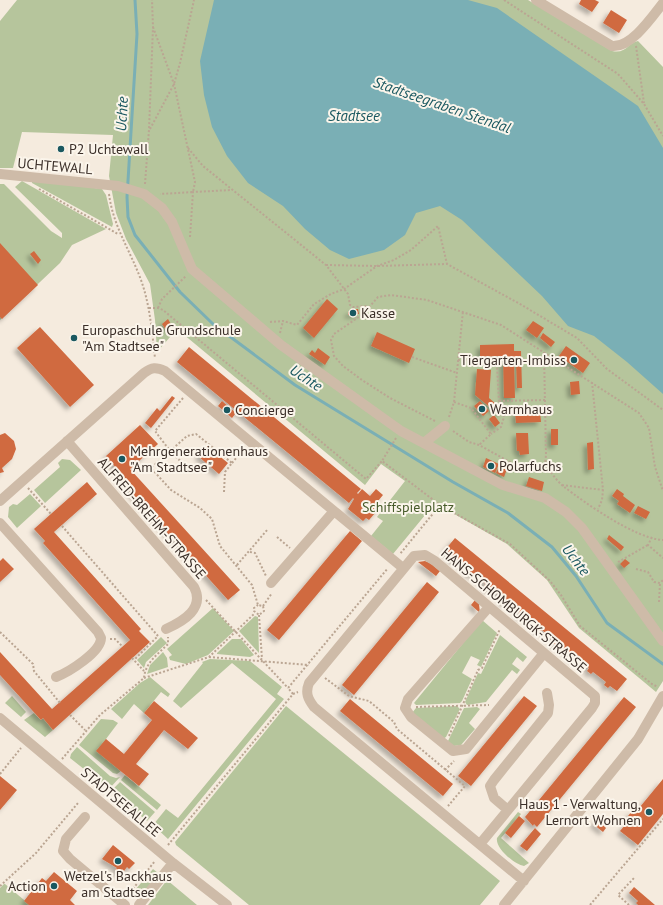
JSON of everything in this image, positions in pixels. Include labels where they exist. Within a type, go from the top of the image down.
[{"type":"street","points":[[536,0],[612,46],[624,44],[644,28],[663,3]]},
{"type":"street","name":"UCHTEWALL","points":[[0,174],[113,185],[142,194]]},
{"type":"street","points":[[142,194],[162,208],[172,222],[192,269],[256,322],[281,345],[401,430],[503,485],[545,498],[566,512],[582,528],[663,641]]},
{"type":"street","points":[[0,501],[144,373],[151,368],[156,367],[165,371],[403,568]]},
{"type":"street","points":[[424,443],[445,426]]},
{"type":"street","name":"ALFRED-BREHM-STRASSE","points":[[67,441],[194,587],[198,594],[199,601],[196,608],[177,624],[166,629]]},
{"type":"street","points":[[271,583],[334,511]]},
{"type":"street","points":[[0,523],[98,632],[101,638],[99,646],[70,671],[56,677]]},
{"type":"street","name":"HANS-SCHOMBURGK-STRASSE","points":[[306,690],[309,683],[403,568],[414,556],[425,556],[435,561],[591,691],[595,696],[595,703],[480,844]]},
{"type":"street","points":[[489,607],[408,699],[405,708],[411,717],[454,751],[466,749],[544,653]]},
{"type":"street","points":[[306,690],[308,698],[314,708],[524,881]]},
{"type":"street","points":[[508,810],[494,798],[490,786],[548,713],[549,705],[547,693]]},
{"type":"street","points":[[504,905],[638,739],[663,696]]},
{"type":"street","name":"STADTSEEALLEE","points":[[0,718],[173,863],[227,905]]},
{"type":"street","points":[[84,818],[66,838],[62,850],[70,859],[124,904]]},
{"type":"street","points":[[139,905],[173,863]]},
{"type":"path","points":[[152,0],[153,27],[149,130],[142,194],[234,190]]},
{"type":"path","points":[[149,130],[174,84],[194,0]]},
{"type":"path","points":[[504,0],[618,74],[644,104],[663,136]]},
{"type":"path","points":[[153,27],[174,84],[195,182],[188,258]]},
{"type":"path","points":[[635,35],[644,104]]},
{"type":"path","points":[[187,147],[203,166],[326,265],[344,289],[350,305],[354,307],[368,306]]},
{"type":"path","points":[[113,185],[111,209],[119,234],[141,280],[149,308],[156,367]]},
{"type":"path","points":[[39,189],[119,234]]},
{"type":"path","points":[[256,322],[284,322],[297,325],[314,304],[331,294],[344,289],[377,266],[394,260],[411,250],[438,226],[447,264]]},
{"type":"path","points":[[326,265],[377,266],[447,264],[520,304],[577,338],[607,369],[663,410]]},
{"type":"path","points":[[158,308],[168,292],[184,279]]},
{"type":"path","points":[[545,464],[519,467],[480,445],[469,442],[445,426],[390,398],[343,366],[334,356],[331,340],[334,334],[363,314],[368,306],[378,298],[391,295],[427,300],[501,325],[639,413],[649,428],[655,467],[663,491]]},
{"type":"path","points":[[149,308],[158,308],[366,480],[382,462],[387,451],[401,430]]},
{"type":"path","points":[[445,426],[454,402],[463,311]]},
{"type":"path","points":[[544,351],[545,464],[561,485],[632,531],[663,540]]},
{"type":"path","points":[[412,357],[457,373]]},
{"type":"path","points":[[458,360],[490,359],[497,365],[499,401],[503,408],[504,417],[501,427],[480,445]]},
{"type":"path","points":[[592,382],[603,490],[602,500],[598,509]]},
{"type":"path","points":[[189,391],[155,431],[171,451],[192,469],[198,470]]},
{"type":"path","points":[[499,401],[545,400]]},
{"type":"path","points":[[454,402],[471,408],[491,434]]},
{"type":"path","points":[[232,464],[196,434],[188,436],[151,468],[171,490],[200,508],[212,519],[220,546],[237,565],[246,580],[252,585],[258,605]]},
{"type":"path","points":[[224,492],[225,472],[250,442]]},
{"type":"path","points":[[382,462],[440,505],[510,544],[550,581],[561,595],[580,626],[652,684],[663,689]]},
{"type":"path","points":[[22,481],[51,514]]},
{"type":"path","points":[[561,485],[603,490]]},
{"type":"path","points":[[288,688],[440,505]]},
{"type":"path","points":[[62,526],[158,636],[133,659],[144,671]]},
{"type":"path","points":[[237,565],[250,552],[251,548],[268,529]]},
{"type":"path","points":[[277,537],[297,554]]},
{"type":"path","points":[[609,567],[648,545],[652,537]]},
{"type":"path","points":[[648,545],[663,558]]},
{"type":"path","points":[[250,552],[255,553],[260,567],[271,583],[272,595],[263,606],[264,612],[259,615]]},
{"type":"path","points":[[636,569],[648,572],[654,582],[660,583]]},
{"type":"path","points":[[659,602],[660,583],[663,580]]},
{"type":"path","points":[[198,594],[210,602],[293,694]]},
{"type":"path","points":[[258,605],[263,606]]},
{"type":"path","points":[[258,605],[254,608],[256,613],[259,615]]},
{"type":"path","points":[[209,656],[256,613]]},
{"type":"path","points":[[259,615],[262,660]]},
{"type":"path","points":[[445,745],[463,705],[466,694],[478,670],[482,668],[505,620]]},
{"type":"path","points":[[144,678],[144,671],[148,664],[168,644],[166,629]]},
{"type":"path","points":[[0,632],[33,664],[34,671],[60,703]]},
{"type":"path","points":[[101,638],[115,639],[122,646]]},
{"type":"path","points":[[57,766],[85,730],[144,678],[209,656],[308,665],[349,696],[369,701],[394,722],[398,730],[464,786],[442,813]]},
{"type":"path","points":[[124,904],[162,853],[293,694],[306,690]]},
{"type":"path","points":[[405,708],[502,704]]},
{"type":"path","points":[[70,714],[85,730]]},
{"type":"path","points":[[0,774],[27,740]]},
{"type":"path","points":[[0,886],[36,853],[78,803]]},
{"type":"path","points":[[590,905],[663,819]]},
{"type":"path","points":[[630,905],[618,895],[634,878]]},
{"type":"green space","name":"Schiffspielplatz","points":[[17,0],[528,0],[612,51],[617,52],[624,50],[634,42],[638,41],[663,67],[663,681],[656,692],[579,628],[547,580],[507,544],[435,503],[393,554],[371,536],[383,521],[377,517],[405,481],[381,464],[365,485],[177,329],[157,352],[155,320],[150,284],[126,239],[116,213],[109,176],[113,135],[22,132],[13,168],[0,168],[0,21]]},
{"type":"green space","points":[[32,180],[102,189],[106,195],[113,224],[112,227],[32,183]]},
{"type":"green space","points":[[22,181],[106,229],[72,245],[60,263],[0,320],[0,184],[4,184],[51,231],[62,238],[62,233],[15,187]]},
{"type":"green space","points":[[62,459],[70,460],[81,470],[45,503],[34,490],[60,467],[58,463]]},
{"type":"green space","points":[[30,494],[41,506],[17,528],[8,517],[9,507],[13,504],[17,505]]},
{"type":"green space","points":[[213,608],[234,631],[208,655],[186,664],[170,660],[169,657],[172,655],[167,649]]},
{"type":"green space","points":[[255,616],[258,617],[259,653],[239,631]]},
{"type":"green space","points":[[482,620],[497,633],[481,667],[477,665],[480,660],[471,656],[462,673],[472,679],[462,701],[460,703],[416,705],[414,703]]},
{"type":"green space","points":[[500,635],[527,657],[523,662],[517,657],[512,664],[520,670],[517,674],[512,670],[486,702],[467,705],[465,702],[478,673],[481,674]]},
{"type":"green space","points":[[161,637],[167,643],[146,662],[144,668],[137,660]]},
{"type":"green space","points":[[232,639],[241,639],[254,655],[250,657],[217,654]]},
{"type":"green space","points":[[163,652],[167,658],[168,667],[147,674],[150,665]]},
{"type":"green space","points":[[210,659],[250,661],[282,687],[277,694],[284,699],[168,839],[153,825],[166,809],[178,818],[276,699],[232,663],[181,708],[173,701],[203,663],[202,662]]},
{"type":"green space","points":[[150,677],[170,694],[168,697],[161,692],[144,713],[134,704],[122,719],[111,709],[140,683]]},
{"type":"green space","points":[[12,696],[26,712],[21,717],[5,703]]},
{"type":"green space","points":[[286,706],[500,881],[480,905],[249,905],[176,845],[175,842]]},
{"type":"green space","points":[[457,706],[460,709],[446,737],[443,739],[412,713],[416,708]]},
{"type":"green space","points":[[477,707],[480,709],[469,723],[475,729],[461,745],[454,746],[449,744],[448,741],[464,708]]},
{"type":"green space","points":[[34,713],[41,720],[43,718],[53,730],[45,737],[24,720]]},
{"type":"green space","points":[[101,719],[113,720],[118,723],[106,739],[121,771],[117,774],[113,773],[79,745]]},
{"type":"green space","points":[[77,747],[110,776],[116,778],[120,777],[109,789],[70,758],[71,754]]},
{"type":"green space","points":[[125,775],[161,805],[157,810],[121,780]]},
{"type":"green space","points":[[120,782],[155,812],[147,821],[113,793],[115,791],[113,789]]},
{"type":"green space","points":[[518,812],[521,814],[501,838],[529,863],[524,866],[516,863],[506,855],[497,842],[497,838]]},
{"type":"green space","points":[[153,869],[158,873],[146,889],[134,897],[129,897]]},
{"type":"green space","points":[[167,880],[197,905],[148,905]]},
{"type":"green space","points":[[4,884],[30,905],[0,905],[0,888]]},
{"type":"water","name":"Stadtsee","points":[[214,0],[468,0],[497,8],[638,106],[663,148],[663,394],[627,362],[594,336],[568,326],[542,296],[462,220],[440,206],[416,213],[405,235],[384,250],[349,259],[330,250],[305,229],[283,206],[248,183],[227,156],[212,127],[204,95],[200,61]]},
{"type":"building","points":[[581,0],[595,0],[599,2],[592,12],[579,4]]},
{"type":"building","points":[[611,10],[627,20],[619,33],[603,23]]},
{"type":"building","points":[[0,243],[38,285],[2,319],[0,317]]},
{"type":"building","points":[[34,251],[41,260],[38,264],[30,254]]},
{"type":"building","points":[[327,299],[338,309],[314,338],[303,328]]},
{"type":"building","name":"Kasse","points":[[353,309],[358,309],[359,314],[348,315],[348,312],[353,311]]},
{"type":"building","points":[[168,319],[172,326],[166,330],[162,324]]},
{"type":"building","points":[[533,321],[544,328],[537,338],[526,330]]},
{"type":"building","points":[[40,327],[94,385],[70,407],[17,348]]},
{"type":"building","points":[[377,332],[415,349],[409,363],[371,346]]},
{"type":"building","points":[[543,333],[555,342],[551,347],[540,338]]},
{"type":"building","points":[[514,344],[514,351],[521,351],[522,388],[517,388],[516,361],[514,361],[515,398],[504,398],[503,356],[480,357],[480,345]]},
{"type":"building","name":"Tiergarten-Imbiss","points":[[566,346],[590,363],[583,373],[559,356]]},
{"type":"building","points":[[189,347],[361,489],[357,493],[358,494],[362,489],[370,496],[376,489],[383,495],[378,501],[382,505],[369,520],[366,518],[363,521],[348,509],[354,499],[353,498],[349,503],[177,362]]},
{"type":"building","points":[[318,348],[330,357],[325,365],[309,354],[312,350],[315,353]]},
{"type":"building","points":[[477,369],[491,370],[489,398],[502,409],[498,414],[475,395]]},
{"type":"building","points":[[579,381],[580,394],[571,395],[570,382]]},
{"type":"building","points":[[172,396],[175,398],[151,428],[145,423],[157,408],[160,411]]},
{"type":"building","name":"Concierge","points":[[222,401],[236,413],[232,418],[218,406]]},
{"type":"building","name":"Warmhaus","points":[[480,401],[489,411],[483,416],[474,406]]},
{"type":"building","points":[[540,411],[541,422],[516,423],[515,412]]},
{"type":"building","points":[[494,415],[500,423],[495,427],[489,419]]},
{"type":"building","points":[[140,425],[158,444],[130,469],[240,590],[228,600],[119,479],[123,476],[106,456]]},
{"type":"building","points":[[551,429],[558,429],[558,445],[551,445]]},
{"type":"building","points":[[5,433],[14,441],[16,449],[12,459],[2,468],[4,472],[0,473],[0,435]]},
{"type":"building","points":[[516,433],[528,433],[529,454],[520,455],[519,451],[517,451]]},
{"type":"building","points":[[593,442],[594,469],[588,470],[587,443]]},
{"type":"building","points":[[207,446],[228,463],[219,474],[198,456]]},
{"type":"building","name":"Polarfuchs","points":[[486,458],[499,464],[495,473],[483,467]]},
{"type":"building","points":[[500,465],[507,469],[504,477],[496,473]]},
{"type":"building","points":[[529,477],[544,482],[542,491],[526,486]]},
{"type":"building","points":[[87,482],[97,494],[54,532],[141,629],[139,631],[150,642],[53,730],[43,718],[41,720],[0,675],[0,652],[52,709],[130,640],[43,543],[45,541],[34,529]]},
{"type":"building","points":[[617,489],[624,494],[623,496],[635,505],[630,513],[617,504],[619,501],[612,496]]},
{"type":"building","points":[[638,506],[650,512],[646,519],[634,513]]},
{"type":"building","points":[[350,531],[362,541],[279,640],[267,630]]},
{"type":"building","points":[[609,535],[624,547],[621,551],[607,539]]},
{"type":"building","points":[[455,538],[627,679],[617,691],[610,686],[608,688],[604,685],[606,682],[593,672],[591,674],[587,671],[589,668],[576,658],[574,660],[570,657],[571,654],[558,644],[557,646],[554,644],[552,642],[554,640],[542,630],[540,632],[535,628],[537,626],[524,615],[523,618],[520,616],[518,614],[520,612],[507,601],[505,604],[501,600],[503,598],[490,587],[488,590],[484,586],[486,584],[473,573],[471,576],[467,572],[469,570],[456,559],[454,561],[450,558],[451,556],[445,550]]},
{"type":"building","points":[[3,558],[14,569],[0,582],[0,561]]},
{"type":"building","points":[[625,559],[630,563],[624,568],[620,564]]},
{"type":"building","points":[[425,561],[440,571],[436,576],[418,562]]},
{"type":"building","points":[[427,582],[439,592],[354,695],[342,685]]},
{"type":"building","points":[[475,600],[479,604],[480,613],[471,605]]},
{"type":"building","points":[[524,696],[537,706],[471,786],[458,776]]},
{"type":"building","points":[[624,697],[636,707],[537,827],[534,824],[533,826],[525,817]]},
{"type":"building","points":[[350,699],[453,784],[443,796],[340,711]]},
{"type":"building","points":[[154,701],[198,738],[188,749],[164,730],[136,764],[149,774],[139,786],[96,751],[106,739],[124,754],[152,720],[144,713]]},
{"type":"building","points":[[0,776],[17,790],[0,810]]},
{"type":"building","name":"Haus 1 - Verwaltung, Lernort Wohnen","points":[[663,779],[663,814],[638,845],[620,831],[631,818],[628,816],[632,811],[635,813]]},
{"type":"building","points":[[519,816],[525,821],[511,838],[505,833]]},
{"type":"building","points":[[597,819],[606,828],[603,832],[593,824]]},
{"type":"building","points":[[535,828],[541,834],[527,851],[520,846]]},
{"type":"building","name":"Wetzel's Backhaus am Stadtsee","points":[[113,845],[135,863],[129,869],[127,867],[121,875],[115,870],[117,868],[102,859]]},
{"type":"building","name":"Action","points":[[54,872],[77,891],[70,900],[75,905],[29,905],[24,901],[42,878],[46,881]]},
{"type":"building","points":[[634,887],[655,905],[638,905],[636,903],[638,901],[629,893]]},
{"type":"waterway","name":"Uchte","points":[[135,0],[137,34],[127,197],[128,217],[135,235],[180,292],[213,324],[295,385],[453,482],[508,513],[552,547],[576,576],[607,623],[663,664]]},
{"type":"place","name":"P2 Uchtewall","points":[[61,149]]},
{"type":"place","name":"Kasse","points":[[353,313]]},
{"type":"place","name":"Europaschule Grundschule \"Am Stadtsee\"","points":[[74,338]]},
{"type":"place","name":"Tiergarten-Imbiss","points":[[574,360]]},
{"type":"place","name":"Warmhaus","points":[[482,409]]},
{"type":"place","name":"Concierge","points":[[227,410]]},
{"type":"place","name":"Mehrgenerationenhaus \"Am Stadtsee\"","points":[[122,459]]},
{"type":"place","name":"Polarfuchs","points":[[491,466]]},
{"type":"place","name":"Haus 1 - Verwaltung, Lernort Wohnen","points":[[649,812]]},
{"type":"place","name":"Wetzel's Backhaus am Stadtsee","points":[[118,861]]},
{"type":"place","name":"Action","points":[[54,886]]},
{"type":"water label","name":"Stadtseegraben Stendal","points":[[442,105]]}]
